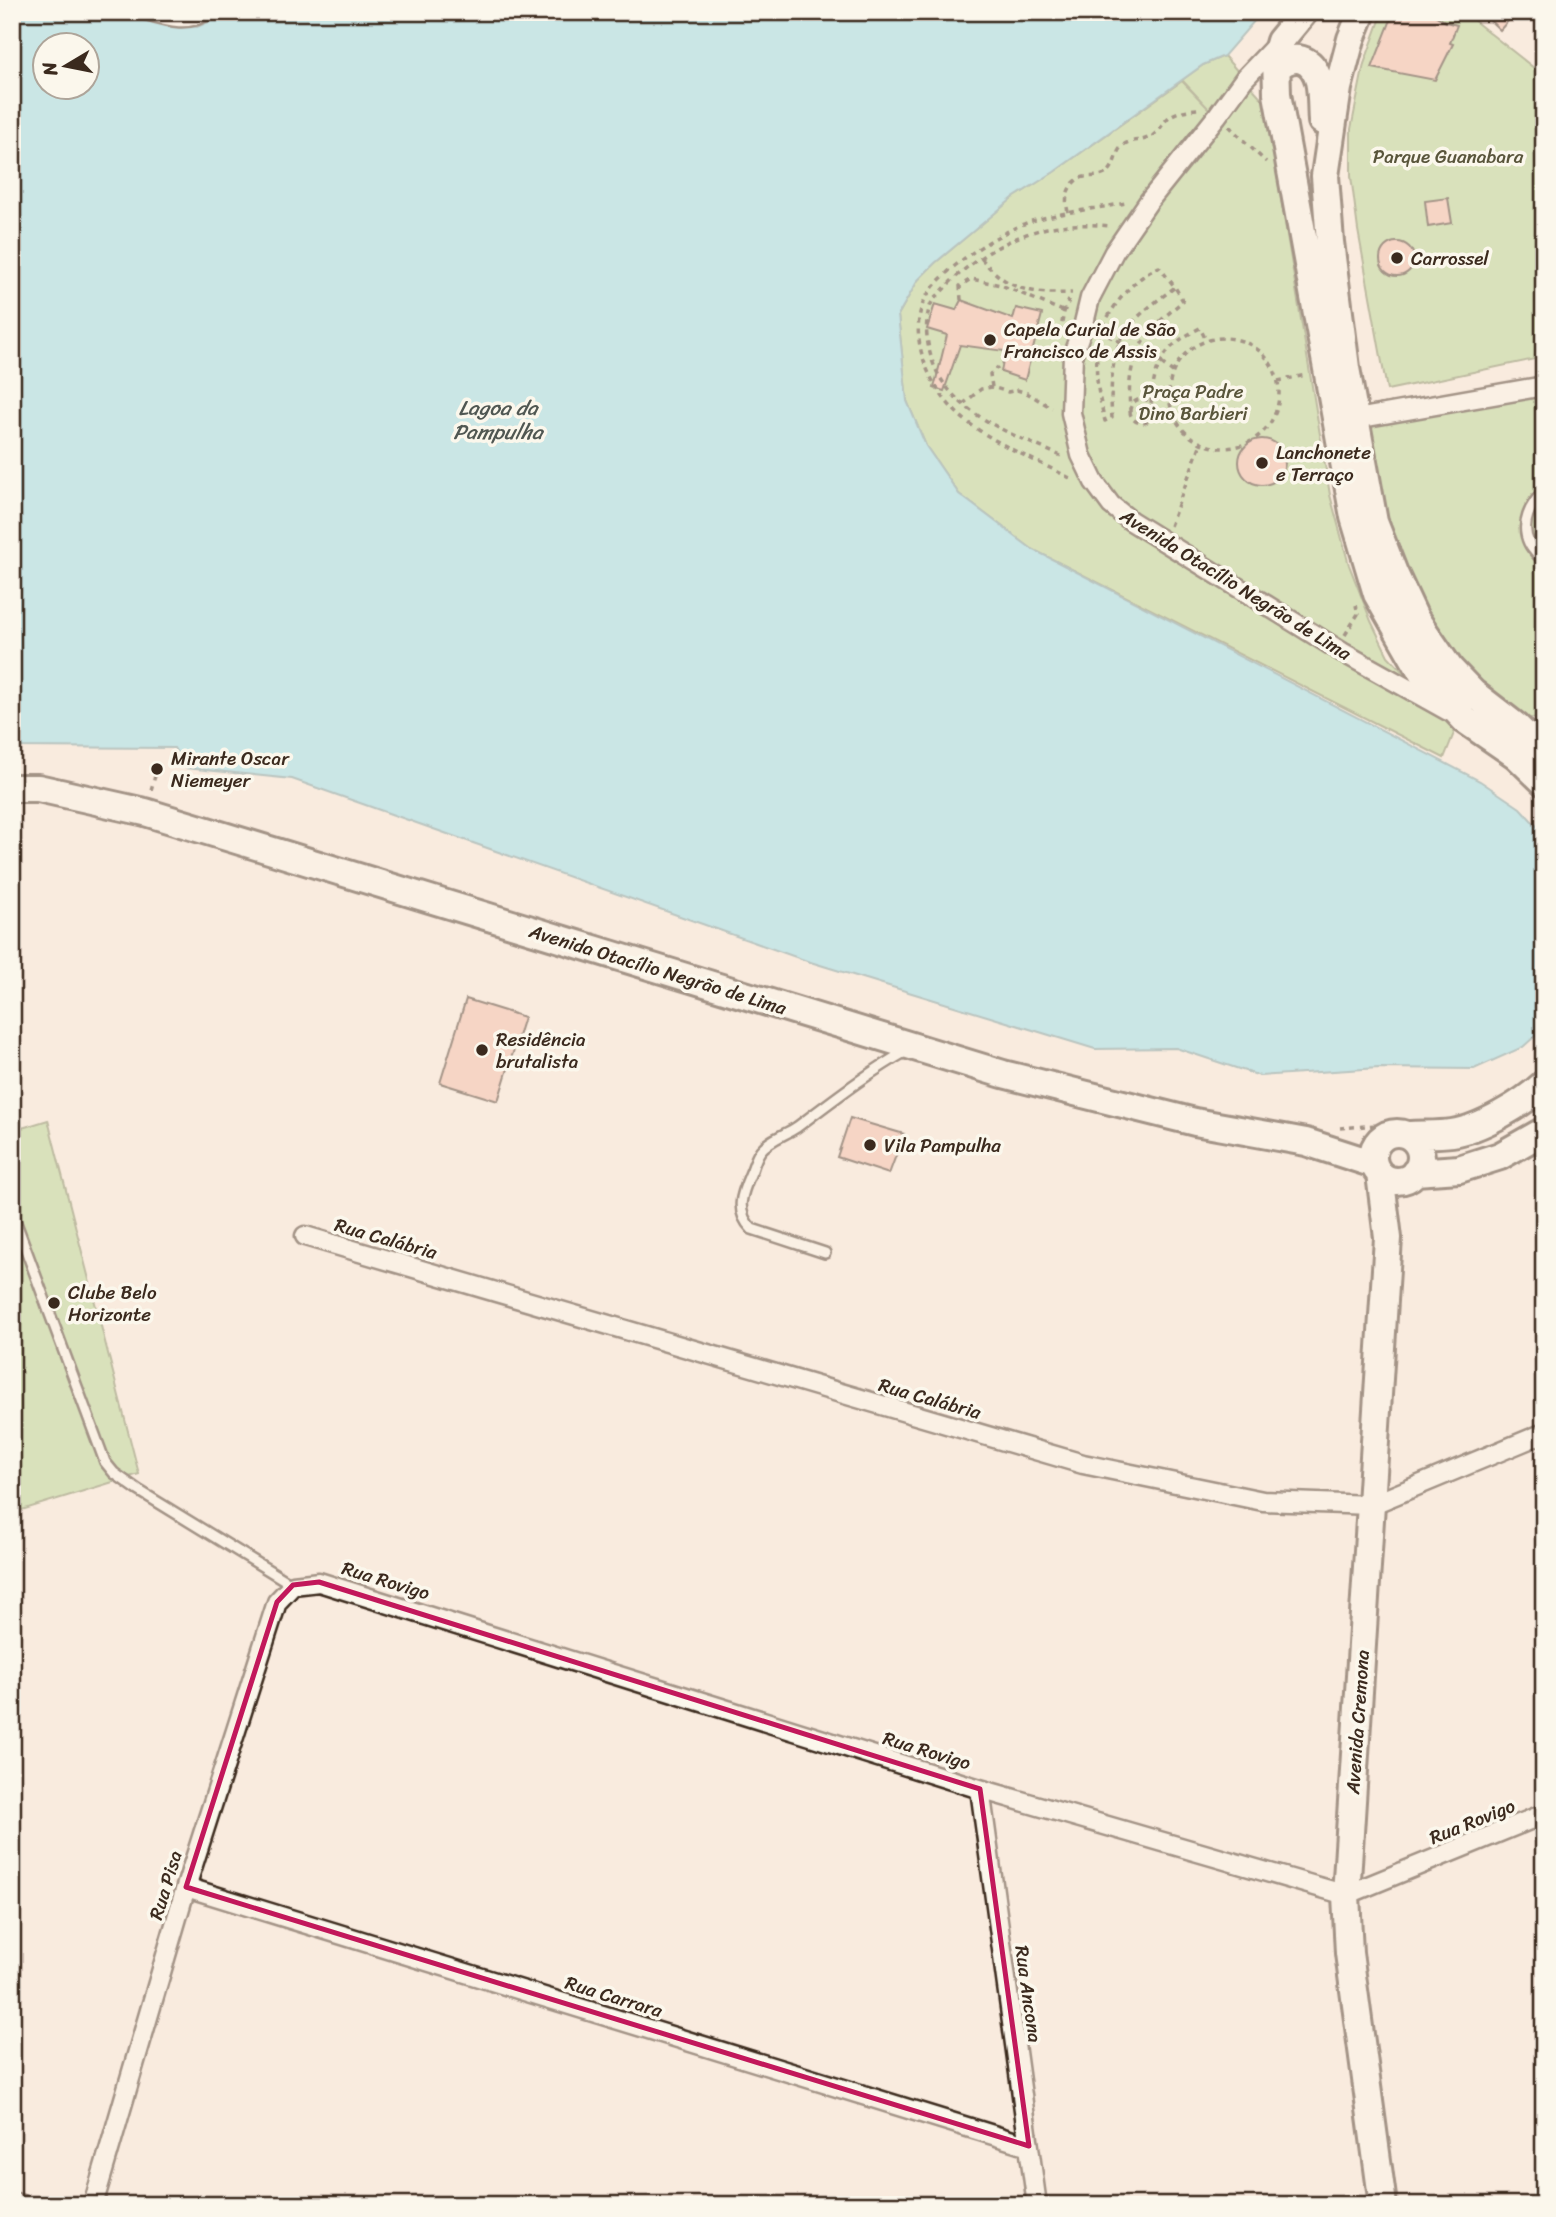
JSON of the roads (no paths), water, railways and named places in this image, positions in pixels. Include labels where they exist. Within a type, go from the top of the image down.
[{"type":"street","name":"Avenida Otacílio Negrão de Lima","points":[[1304,12],[1212,112],[1114,252],[1090,298],[1092,327],[1073,354],[1071,413],[1081,455],[1094,482],[1111,505],[1131,521],[1342,652],[1465,720],[1516,755],[1544,782]]},
{"type":"street","points":[[1325,176],[1338,88],[1351,39],[1362,12]]},
{"type":"street","name":"Avenida Otacílio Negrão de Lima","points":[[1280,41],[1276,55],[1277,94],[1354,517],[1377,594],[1425,678],[1465,720]]},
{"type":"street","points":[[1276,69],[1285,60],[1294,57],[1304,60],[1318,77],[1330,242],[1346,368],[1374,522],[1415,618],[1450,669],[1473,693],[1517,727],[1544,753]]},
{"type":"street","points":[[1356,419],[1544,386]]},
{"type":"street","points":[[1517,727],[1544,732]]},
{"type":"street","name":"Avenida Otacílio Negrão de Lima","points":[[12,788],[38,788],[145,812],[1003,1074],[1195,1122],[1307,1142],[1377,1169]]},
{"type":"street","name":"Avenida Otacílio Negrão de Lima","points":[[1307,1142],[1453,1133],[1485,1122],[1532,1096],[1544,1084]]},
{"type":"street","points":[[1412,1175],[1419,1166],[1418,1145],[1395,1136],[1374,1149],[1377,1169],[1394,1180],[1459,1169],[1500,1156],[1544,1131]]},
{"type":"street","name":"Avenida Cremona","points":[[1377,1169],[1388,1238],[1346,1895],[1349,1953],[1383,2205]]},
{"type":"street","name":"Avenida Cremona","points":[[1388,1238],[1412,1175]]},
{"type":"street","name":"Rua Calábria","points":[[305,1236],[1083,1464],[1263,1501],[1371,1505],[1544,1433]]},
{"type":"street","name":"Rua Rovigo","points":[[293,1585],[319,1581],[980,1789],[1346,1895],[1544,1814]]},
{"type":"street","name":"Rua Pisa","points":[[93,2205],[186,1886],[277,1602],[293,1585]]},
{"type":"street","name":"Rua Ancona","points":[[980,1789],[1037,2205]]},
{"type":"street","name":"Rua Carrara","points":[[186,1886],[1029,2146]]},
{"type":"street","points":[[12,2202],[21,2205]]},
{"type":"lane","points":[[137,12],[178,23],[193,22],[211,12]]},
{"type":"lane","points":[[1544,491],[1535,500],[1526,524],[1529,544],[1544,562]]},
{"type":"lane","points":[[825,1253],[752,1229],[746,1223],[740,1196],[760,1151],[891,1059],[914,1046]]},
{"type":"lane","points":[[12,1212],[105,1462],[114,1473],[138,1490],[293,1585]]},
{"type":"water","name":"Lagoa da Pampulha","points":[[12,12],[98,12],[197,27],[232,12],[1262,12],[1224,56],[1203,65],[1054,172],[1013,198],[918,280],[898,315],[907,401],[926,446],[959,494],[1032,549],[1480,781],[1520,808],[1544,834],[1544,1028],[1523,1047],[1474,1069],[1379,1068],[1260,1076],[1176,1048],[1095,1049],[807,961],[292,779],[186,768],[174,748],[12,747]]},
{"type":"place","name":"Carrossel","points":[[1397,258]]},
{"type":"place","name":"Capela Curial de São Francisco de Assis","points":[[990,340]]},
{"type":"place","name":"Lanchonete e Terraço","points":[[1262,463]]},
{"type":"place","name":"Mirante Oscar Niemeyer","points":[[157,769]]},
{"type":"place","name":"Residência brutalista","points":[[482,1050]]},
{"type":"place","name":"Vila Pampulha","points":[[870,1145]]},
{"type":"place","name":"Clube Belo Horizonte","points":[[54,1303]]},
{"type":"park label","name":"Parque Guanabara","points":[[1448,156]]},
{"type":"park label","name":"Praça Padre Dino Barbieri","points":[[1193,402]]}]
